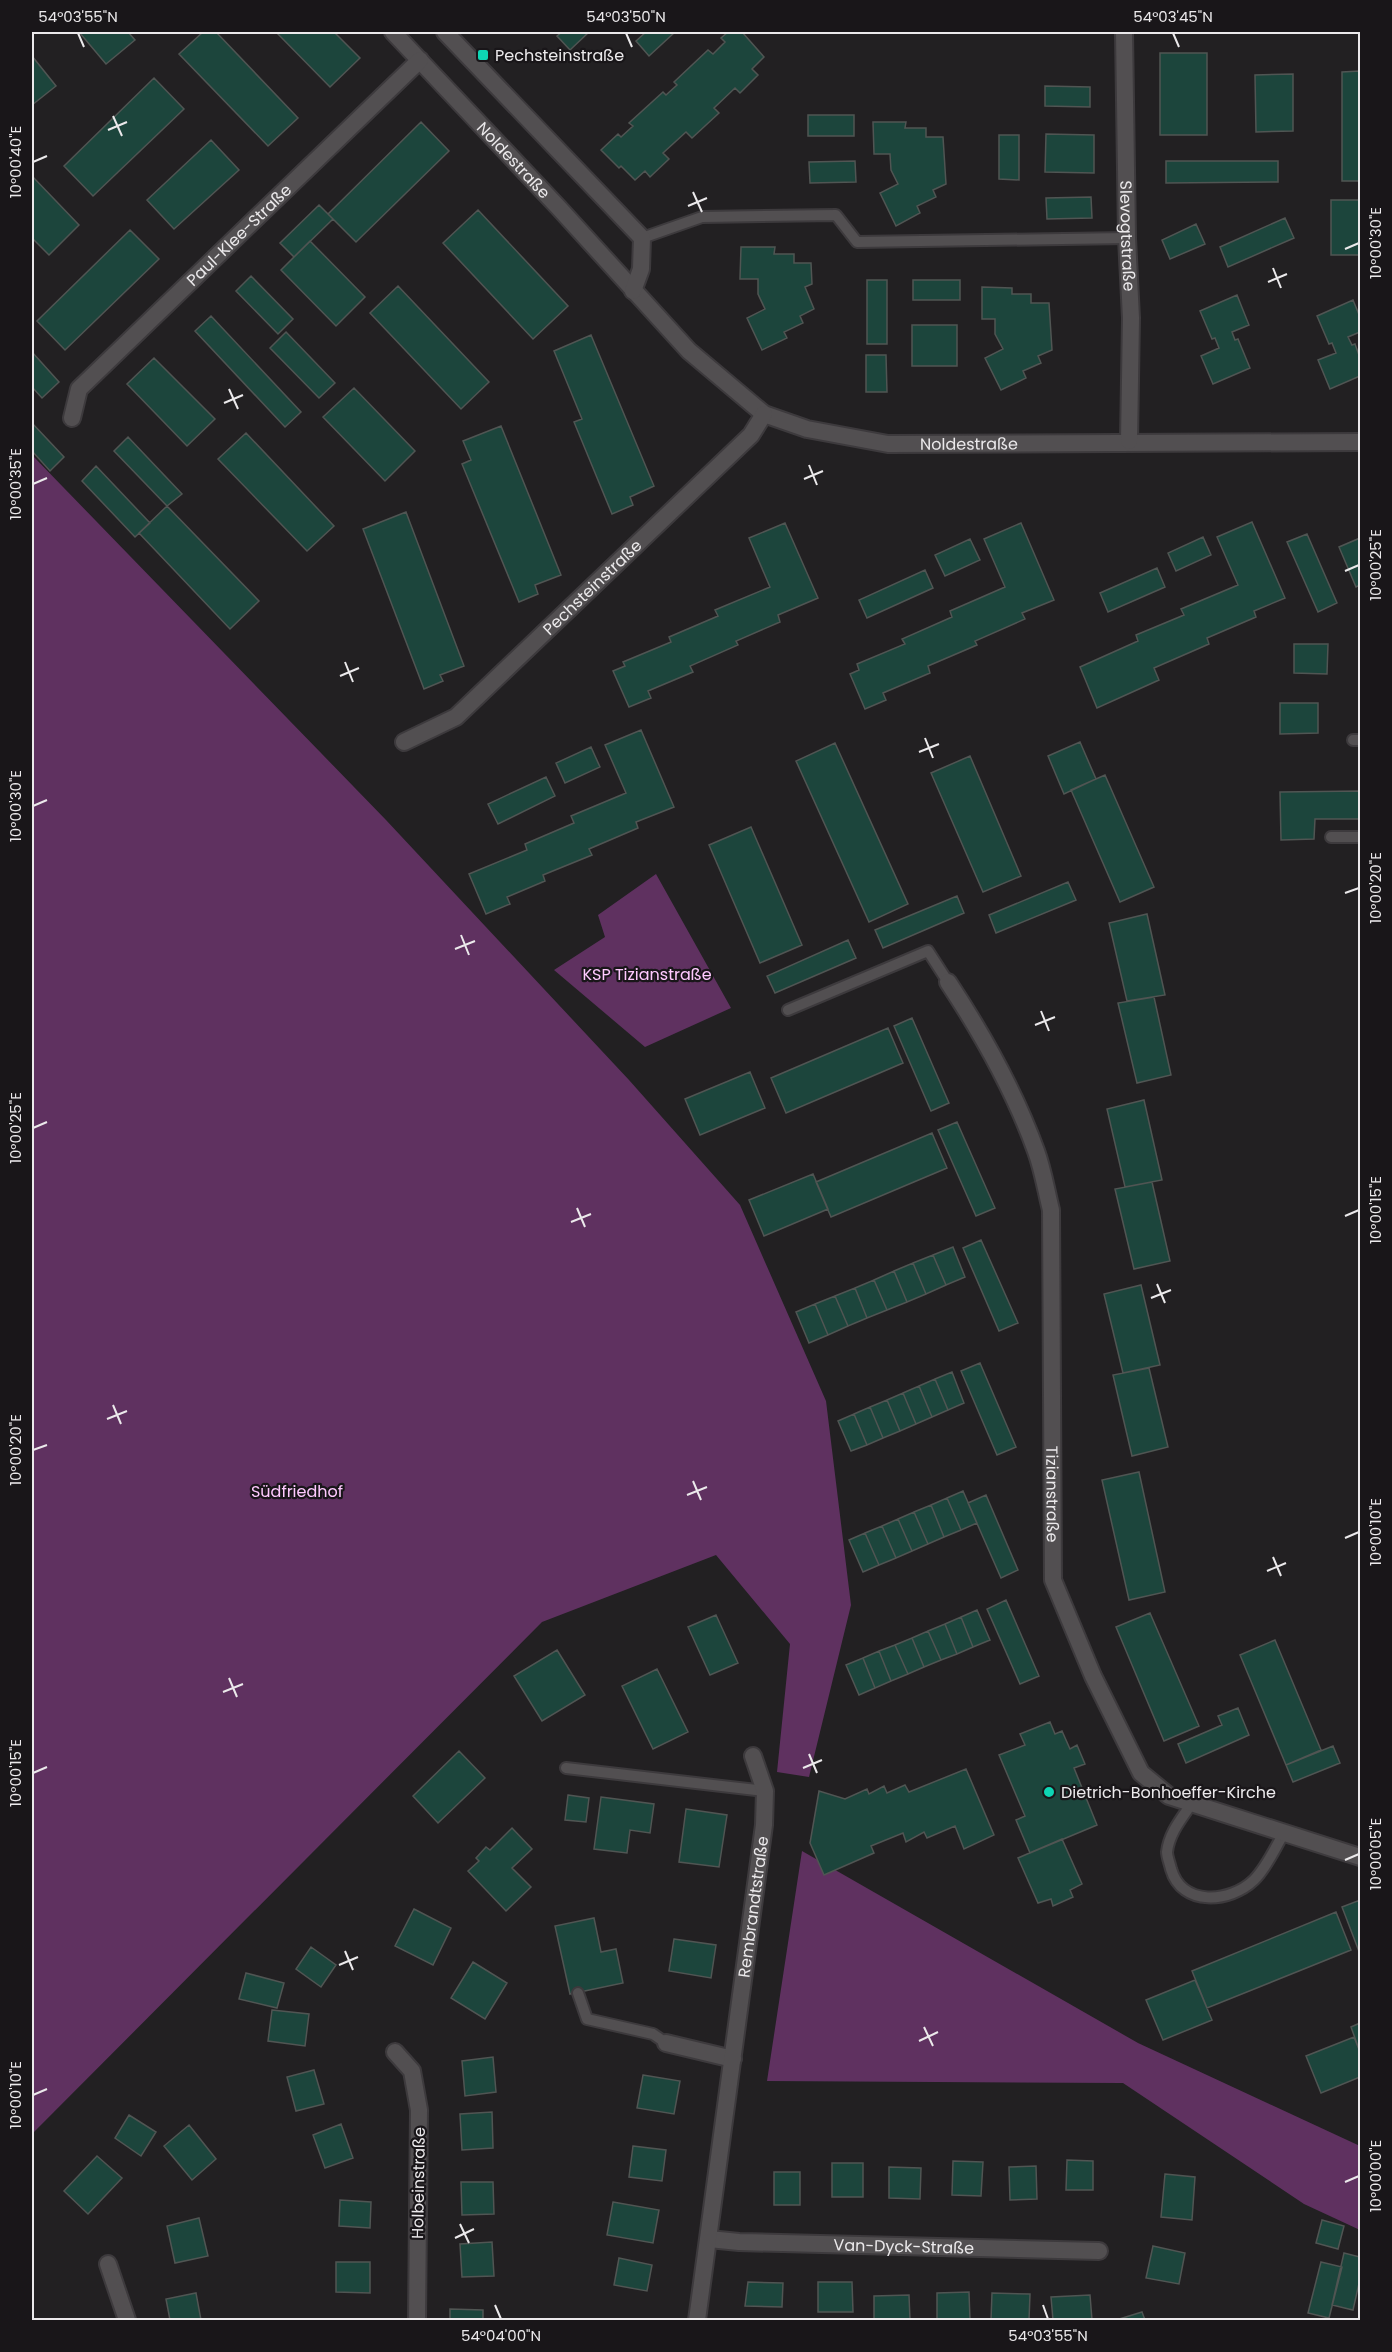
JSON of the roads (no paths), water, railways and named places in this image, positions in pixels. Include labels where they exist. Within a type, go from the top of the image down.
[{"type":"street","name":"Noldestraße","points":[[393,32],[559,208],[689,351],[764,414],[807,429],[888,444],[1129,441],[1360,442]]},
{"type":"street","points":[[445,32],[642,238],[641,269],[633,291]]},
{"type":"street","name":"Slevogtstraße","points":[[1124,32],[1127,238],[1131,318],[1129,441]]},
{"type":"street","name":"Paul-Klee-Straße","points":[[72,418],[79,389],[420,60]]},
{"type":"street","name":"Pechsteinstraße","points":[[404,742],[456,717],[751,435],[764,414]]},
{"type":"street","name":"Tizianstraße","points":[[948,982],[1002,1071],[1036,1152],[1051,1210],[1053,1580],[1093,1676],[1141,1773],[1170,1796],[1360,1857]]},
{"type":"street","name":"Rembrandtstraße","points":[[697,2320],[764,1825],[765,1791],[753,1756]]},
{"type":"street","points":[[666,2043],[733,2059]]},
{"type":"street","name":"Holbeinstraße","points":[[396,2052],[412,2071],[419,2110],[417,2320]]},
{"type":"street","name":"Van-Dyck-Straße","points":[[709,2239],[739,2242],[1099,2251]]},
{"type":"street","points":[[108,2264],[127,2320]]},
{"type":"lane","points":[[642,238],[702,217],[836,215],[857,242],[1127,238]]},
{"type":"lane","points":[[1331,837],[1360,837]]},
{"type":"lane","points":[[788,1010],[928,951],[948,982]]},
{"type":"lane","points":[[566,1768],[765,1791]]},
{"type":"lane","points":[[1192,1803],[1172,1831],[1167,1853],[1174,1879],[1190,1895],[1211,1899],[1236,1892],[1254,1880],[1284,1833]]},
{"type":"lane","points":[[578,1993],[586,2019],[653,2034],[666,2043]]},
{"type":"place","name":"Pechsteinstraße","points":[[483,55]]},
{"type":"place","name":"Dietrich-Bonhoeffer-Kirche","points":[[1049,1792]]},
{"type":"park label","name":"KSP Tizianstraße","points":[[647,974]]},
{"type":"park label","name":"Südfriedhof","points":[[297,1491]]}]
